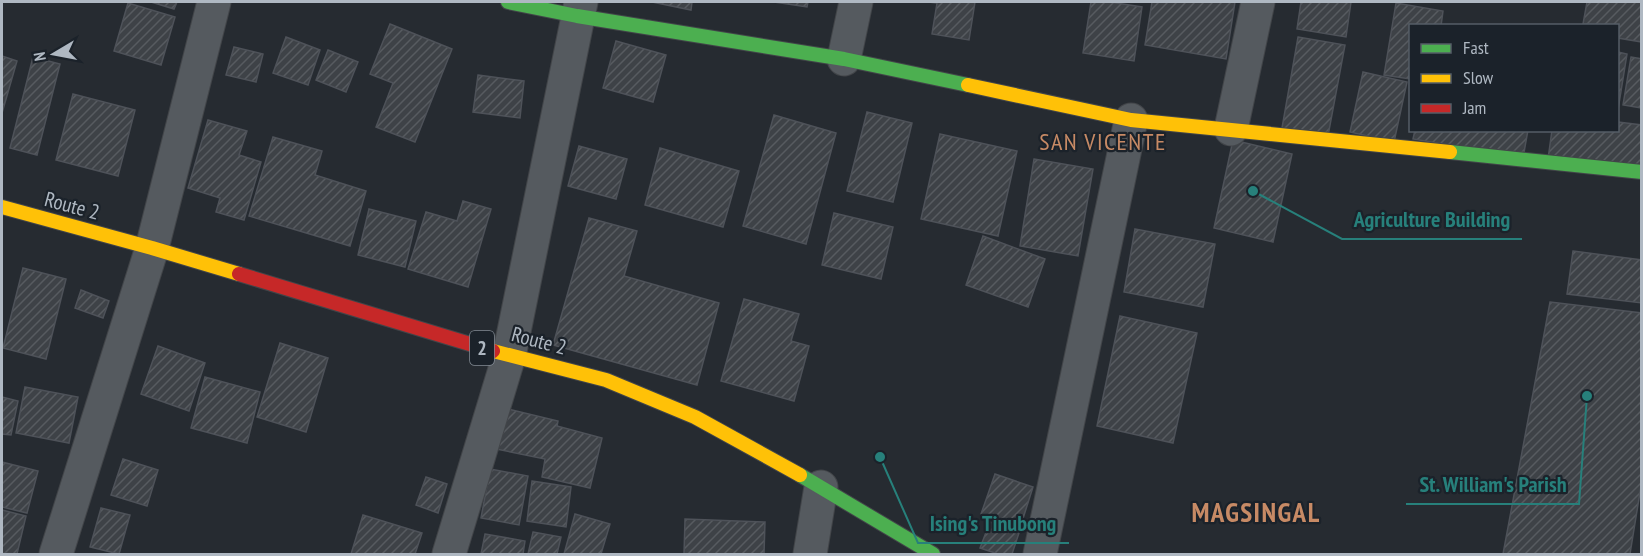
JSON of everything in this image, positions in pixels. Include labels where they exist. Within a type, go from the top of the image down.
[{"type":"main road","points":[[508,2],[579,9],[844,59],[1131,120],[1641,172]]},
{"type":"main road","name":"Route 2","points":[[2,207],[24,215],[152,248],[509,356],[606,380],[685,413],[821,487],[933,555]]},
{"type":"street","points":[[56,555],[152,248],[214,2]]},
{"type":"street","points":[[844,59],[856,2]]},
{"type":"street","points":[[1231,129],[1258,2]]},
{"type":"street","points":[[449,555],[509,356],[579,9]]},
{"type":"street","points":[[1040,555],[1131,120]]},
{"type":"street","points":[[810,555],[821,487]]},
{"type":"building","points":[[151,2],[177,2],[174,9]]},
{"type":"building","points":[[652,2],[692,2],[691,10]]},
{"type":"building","points":[[774,2],[808,2],[807,7]]},
{"type":"building","points":[[928,2],[975,2],[969,40],[932,34],[937,3]]},
{"type":"building","points":[[1091,2],[1110,2],[1142,7],[1134,61],[1083,53]]},
{"type":"building","points":[[1152,2],[1235,2],[1226,59],[1145,45]]},
{"type":"building","points":[[1301,2],[1351,2],[1346,37],[1297,29]]},
{"type":"building","points":[[1587,2],[1642,2],[1642,42],[1619,38],[1619,24],[1583,24]]},
{"type":"building","points":[[128,3],[175,17],[161,65],[114,51]]},
{"type":"building","points":[[1396,3],[1443,11],[1441,24],[1409,24],[1409,79],[1384,75]]},
{"type":"building","points":[[390,24],[452,49],[415,142],[376,127],[393,83],[370,74]]},
{"type":"building","points":[[286,37],[320,50],[308,85],[273,73]]},
{"type":"building","points":[[1298,37],[1345,45],[1328,136],[1282,128]]},
{"type":"building","points":[[616,41],[666,55],[653,102],[603,88]]},
{"type":"building","points":[[234,47],[263,54],[256,82],[226,75]]},
{"type":"building","points":[[328,50],[358,62],[346,92],[316,80]]},
{"type":"building","points":[[1619,52],[1627,54],[1619,104]]},
{"type":"building","points":[[2,56],[17,61],[2,113]]},
{"type":"building","points":[[33,57],[60,64],[37,155],[10,148]]},
{"type":"building","points":[[1631,57],[1642,59],[1642,108],[1623,105]]},
{"type":"building","points":[[1363,72],[1407,82],[1394,142],[1350,132]]},
{"type":"building","points":[[478,75],[524,81],[520,118],[473,112]]},
{"type":"building","points":[[73,94],[135,110],[118,176],[56,160]]},
{"type":"building","points":[[867,112],[912,123],[893,202],[847,191]]},
{"type":"building","points":[[774,115],[836,133],[806,244],[743,226]]},
{"type":"building","points":[[208,120],[247,131],[239,155],[261,162],[244,220],[216,212],[220,198],[188,188]]},
{"type":"building","points":[[1619,122],[1642,125],[1642,170],[1548,159],[1552,132],[1619,132]]},
{"type":"building","points":[[1415,132],[1528,132],[1523,158],[1413,139]]},
{"type":"building","points":[[940,134],[1017,151],[998,236],[921,219]]},
{"type":"building","points":[[273,137],[322,151],[315,175],[366,191],[350,246],[249,216]]},
{"type":"building","points":[[1233,140],[1292,154],[1273,242],[1214,228]]},
{"type":"building","points":[[579,146],[627,159],[616,199],[568,186]]},
{"type":"building","points":[[660,148],[739,171],[723,227],[645,205]]},
{"type":"building","points":[[1034,159],[1093,169],[1078,256],[1020,246]]},
{"type":"building","points":[[463,201],[491,209],[468,287],[408,269],[426,212],[457,221]]},
{"type":"building","points":[[369,209],[416,221],[405,267],[358,255]]},
{"type":"building","points":[[834,213],[893,227],[881,279],[822,265]]},
{"type":"building","points":[[589,218],[637,231],[624,276],[719,303],[697,385],[553,345]]},
{"type":"building","points":[[1135,229],[1215,244],[1203,307],[1124,292]]},
{"type":"building","points":[[983,236],[1045,259],[1028,307],[966,285]]},
{"type":"building","points":[[1573,251],[1642,260],[1642,303],[1567,294]]},
{"type":"building","points":[[23,268],[66,279],[46,359],[3,348]]},
{"type":"building","points":[[81,290],[109,301],[103,318],[75,308]]},
{"type":"building","points":[[744,299],[799,314],[791,341],[809,346],[794,401],[721,381]]},
{"type":"building","points":[[1550,302],[1642,313],[1642,480],[1630,554],[1503,554]]},
{"type":"building","points":[[1120,316],[1197,333],[1173,443],[1097,426]]},
{"type":"building","points":[[280,343],[328,358],[306,432],[257,417]]},
{"type":"building","points":[[158,346],[205,363],[189,411],[141,394]]},
{"type":"building","points":[[205,377],[260,392],[247,443],[191,428]]},
{"type":"building","points":[[25,387],[78,397],[69,443],[16,433]]},
{"type":"building","points":[[2,397],[18,401],[11,435],[2,434]]},
{"type":"building","points":[[508,409],[558,421],[557,426],[602,438],[590,488],[542,477],[545,459],[496,449]]},
{"type":"building","points":[[123,459],[158,470],[147,506],[111,495]]},
{"type":"building","points":[[2,462],[38,471],[27,513],[2,507]]},
{"type":"building","points":[[490,469],[528,476],[519,525],[481,518]]},
{"type":"building","points":[[995,474],[1033,487],[1020,528],[981,514]]},
{"type":"building","points":[[426,477],[447,484],[438,513],[416,505]]},
{"type":"building","points":[[532,481],[571,487],[566,527],[527,521]]},
{"type":"building","points":[[101,508],[130,515],[119,554],[90,547]]},
{"type":"building","points":[[2,510],[26,516],[17,554],[2,553]]},
{"type":"building","points":[[575,514],[610,524],[601,554],[564,554]]},
{"type":"building","points":[[363,515],[422,533],[415,554],[351,554]]},
{"type":"building","points":[[685,519],[765,522],[764,554],[684,554]]},
{"type":"building","points":[[990,522],[1019,533],[1012,554],[998,554],[980,548]]},
{"type":"building","points":[[533,532],[561,537],[557,554],[528,554]]},
{"type":"building","points":[[485,534],[525,541],[523,554],[481,554]]},
{"type":"traffic: fast","points":[[508,2],[577,16],[844,59],[968,85]]},
{"type":"traffic: fast","points":[[1450,152],[1642,172]]},
{"type":"traffic: fast","points":[[800,475],[933,554]]},
{"type":"traffic: slow","points":[[968,85],[1131,120],[1450,152]]},
{"type":"traffic: slow","points":[[2,207],[239,274]]},
{"type":"traffic: slow","points":[[493,351],[606,380],[695,417],[800,475]]},
{"type":"traffic: jam","points":[[239,274],[493,351]]},
{"type":"place","name":"Agriculture Building","points":[[1253,191]]},
{"type":"place","name":"St. William's Parish","points":[[1587,396]]},
{"type":"place","name":"Ising's Tinubong","points":[[880,457]]},
{"type":"district","name":"SAN VICENTE","points":[[1103,142]]},
{"type":"district","name":"MAGSINGAL","points":[[1256,513]]}]
